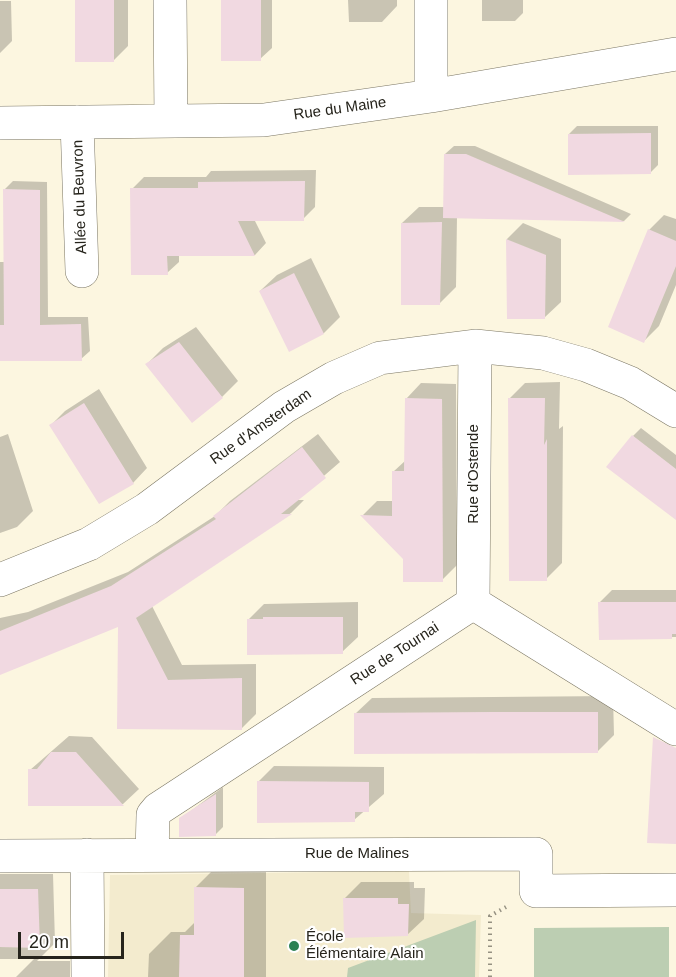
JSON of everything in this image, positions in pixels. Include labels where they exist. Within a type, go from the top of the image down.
[{"type":"street","points":[[170,0],[171,122]]},
{"type":"street","points":[[431,0],[431,96]]},
{"type":"street","name":"Rue du Maine","points":[[0,123],[264,120],[431,96],[676,54]]},
{"type":"street","name":"Allée du Beuvron","points":[[77,122],[82,271]]},
{"type":"street","name":"Rue d'Amsterdam","points":[[0,580],[29,570],[99,538],[147,509],[284,406],[334,378],[380,358],[475,346],[533,351],[586,365],[630,382],[676,411]]},
{"type":"street","name":"Rue d'Ostende","points":[[473,603],[475,346]]},
{"type":"street","points":[[473,603],[676,729]]},
{"type":"street","name":"Rue de Tournai","points":[[152,855],[153,815],[158,809],[473,603]]},
{"type":"street","name":"Rue de Malines","points":[[0,856],[536,854],[536,891]]},
{"type":"street","points":[[87,855],[88,977]]},
{"type":"street","points":[[536,891],[676,890]]},
{"type":"path","points":[[490,977],[490,916],[536,891]]},
{"type":"shaded area","name":"École Élémentaire Alain","points":[[409,871],[411,913],[481,915],[479,977],[108,977],[110,875]]},
{"type":"green space","points":[[476,920],[475,977],[347,977],[348,968]]},
{"type":"green space","points":[[669,927],[669,977],[534,977],[534,928]]},
{"type":"building","points":[[75,0],[114,0],[114,62],[75,62]]},
{"type":"building","points":[[221,0],[261,0],[261,61],[221,61]]},
{"type":"building","points":[[651,133],[651,174],[568,175],[568,134]]},
{"type":"building","points":[[444,154],[466,154],[625,222],[443,218]]},
{"type":"building","points":[[305,181],[304,221],[238,221],[255,256],[167,256],[168,275],[131,275],[130,188],[198,188],[198,182]]},
{"type":"building","points":[[3,189],[40,190],[40,325],[81,324],[82,361],[0,361],[0,325],[4,325]]},
{"type":"building","points":[[442,222],[440,305],[401,305],[401,223]]},
{"type":"building","points":[[648,229],[676,241],[676,266],[644,343],[608,327]]},
{"type":"building","points":[[506,239],[546,255],[545,319],[507,319]]},
{"type":"building","points":[[294,273],[324,334],[289,352],[259,291]]},
{"type":"building","points":[[179,342],[223,398],[192,423],[145,364]]},
{"type":"building","points":[[405,398],[442,399],[443,582],[403,582],[403,559],[360,515],[392,516],[392,471],[404,471]]},
{"type":"building","points":[[508,398],[545,398],[547,581],[509,581]]},
{"type":"building","points":[[84,403],[134,484],[99,504],[49,425]]},
{"type":"building","points":[[632,435],[676,469],[676,520],[606,467]]},
{"type":"building","points":[[302,447],[326,478],[281,514],[292,514],[136,618],[168,680],[242,678],[242,730],[117,729],[118,627],[0,675],[0,631],[111,586],[216,519],[213,516]]},
{"type":"building","points":[[598,602],[676,602],[676,634],[672,634],[672,639],[599,640]]},
{"type":"building","points":[[263,617],[343,617],[343,654],[247,655],[247,619],[263,619]]},
{"type":"building","points":[[598,712],[598,753],[354,754],[354,713]]},
{"type":"building","points":[[653,737],[676,748],[676,844],[647,843]]},
{"type":"building","points":[[51,752],[76,752],[124,806],[28,806],[28,769],[37,769]]},
{"type":"building","points":[[257,781],[369,782],[369,812],[355,812],[355,822],[257,823]]},
{"type":"building","points":[[216,794],[216,836],[179,837],[179,818]]},
{"type":"building","points":[[194,887],[244,888],[244,977],[179,977],[180,935],[194,935]]},
{"type":"building","points":[[0,889],[38,889],[40,948],[0,947]]},
{"type":"building","points":[[343,898],[398,898],[398,904],[409,904],[408,936],[344,938]]},
{"type":"place","name":"École Élémentaire Alain","points":[[294,946]]}]
